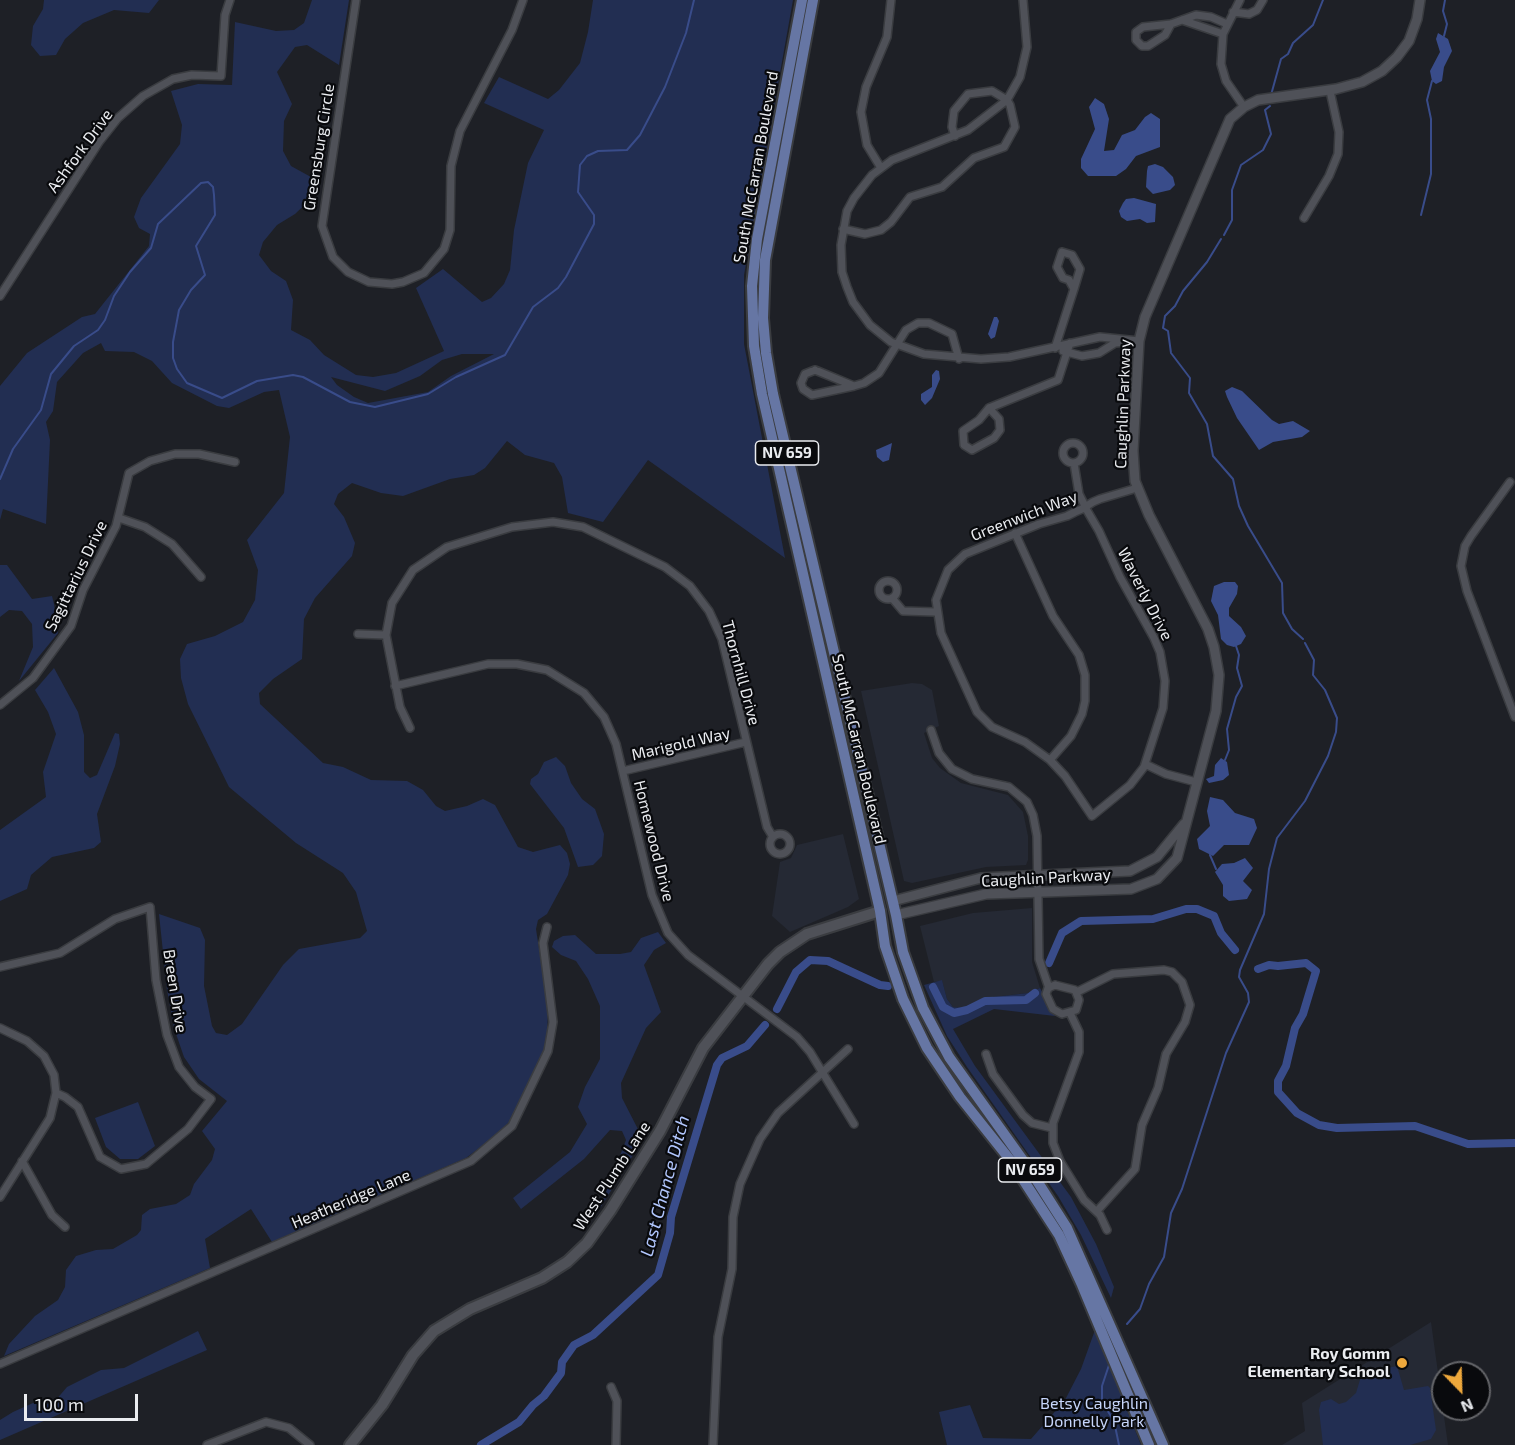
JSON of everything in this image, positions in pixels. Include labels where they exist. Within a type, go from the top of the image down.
[{"type":"main road","name":"South McCarran Boulevard","points":[[802,0],[757,239],[752,286],[754,346],[762,394],[880,911],[890,964],[914,1024],[944,1074],[1043,1207],[1082,1285],[1149,1445]]},
{"type":"main road","name":"South McCarran Boulevard","points":[[813,0],[765,260],[763,318],[766,353],[773,394],[910,977],[923,1008],[949,1057],[1028,1166],[1067,1228],[1163,1445]]},
{"type":"main road","name":"Caughlin Parkway","points":[[893,901],[880,911],[884,914],[896,915]]},
{"type":"main road","name":"West Plumb Lane","points":[[350,1445],[382,1405],[413,1354],[434,1331],[470,1310],[554,1272],[587,1243],[654,1140],[703,1048],[768,963],[793,943],[826,927],[880,911]]},
{"type":"street","name":"Ashfork Drive","points":[[0,296],[93,151],[118,118],[143,96],[173,79],[192,75],[222,76],[225,15],[230,0]]},
{"type":"street","name":"Greensburg Circle","points":[[356,0],[322,226],[333,256],[348,272],[369,282],[392,284],[414,279],[424,273],[444,249],[450,230],[452,166],[460,130],[512,30],[523,0]]},
{"type":"street","points":[[880,168],[867,144],[861,112],[866,87],[887,37],[891,0]]},
{"type":"street","points":[[1023,0],[1027,47],[1020,77],[1007,100],[980,123],[955,136],[903,154],[880,168],[854,198],[843,229],[840,257],[842,272],[853,302],[870,325],[897,344],[914,352],[959,358],[994,358],[1055,348],[1088,339],[1114,337],[1139,341]]},
{"type":"street","points":[[1240,0],[1222,34],[1222,72],[1244,106],[1264,98],[1330,91],[1368,79],[1393,62],[1412,34],[1420,0]]},
{"type":"street","points":[[1233,12],[1249,14],[1257,10],[1263,0]]},
{"type":"street","points":[[1171,24],[1165,35],[1148,46],[1142,46],[1136,40],[1136,32],[1140,28],[1171,24],[1196,15],[1207,16],[1227,24]]},
{"type":"street","points":[[1182,20],[1222,34]]},
{"type":"street","points":[[843,229],[865,234],[880,230],[891,222],[910,197],[950,183],[974,158],[1004,147],[1015,127],[1014,112],[1007,100],[992,91],[968,94],[954,111],[955,136]]},
{"type":"street","points":[[1304,218],[1329,176],[1338,154],[1339,132],[1330,91]]},
{"type":"street","name":"Caughlin Parkway","points":[[896,915],[986,894],[1122,890],[1148,884],[1165,873],[1177,858],[1217,702],[1219,675],[1208,629],[1137,488],[1133,451],[1139,341],[1153,294],[1223,130],[1230,119],[1244,106]]},
{"type":"street","points":[[1055,348],[1074,289],[1080,269],[1072,255],[1062,252],[1057,267],[1063,278],[1069,280],[1074,289]]},
{"type":"street","points":[[854,386],[815,370],[805,374],[801,383],[806,393],[812,395],[854,386],[872,379],[879,373],[912,325],[929,323],[952,334],[959,358]]},
{"type":"street","points":[[1088,339],[1093,355]]},
{"type":"street","points":[[1055,348],[1082,357],[1093,355],[1115,344],[1139,341]]},
{"type":"street","points":[[989,408],[999,419],[1000,430],[994,438],[980,448],[972,450],[964,445],[963,431],[979,420],[989,408],[1058,380],[1070,343]]},
{"type":"street","name":"Sagittarius Drive","points":[[0,705],[33,678],[66,634],[83,590],[119,518],[129,473],[150,461],[175,454],[199,454],[235,462]]},
{"type":"street","name":"Waverly Drive","points":[[1074,463],[1076,483],[1085,507],[1154,638],[1164,667],[1163,708],[1145,764],[1130,785],[1092,816]]},
{"type":"street","points":[[1509,482],[1465,546],[1461,566],[1467,591],[1515,717]]},
{"type":"street","name":"Greenwich Way","points":[[1092,816],[1065,776],[1050,760],[1025,742],[992,727],[977,712],[941,633],[936,612],[939,588],[956,561],[975,549],[1137,488]]},
{"type":"street","points":[[119,518],[145,527],[172,544],[201,577]]},
{"type":"street","name":"Thornhill Drive","points":[[410,728],[400,708],[386,635],[388,616],[398,591],[413,570],[435,552],[523,524],[553,522],[583,527],[666,567],[701,598],[722,639],[767,827],[772,837]]},
{"type":"street","points":[[1015,533],[1053,616],[1079,655],[1085,675],[1085,701],[1082,714],[1071,736],[1050,760]]},
{"type":"street","points":[[892,598],[903,611],[936,612]]},
{"type":"street","points":[[358,634],[386,635]]},
{"type":"street","name":"Homewood Drive","points":[[395,686],[495,664],[517,663],[547,670],[572,684],[595,704],[611,731],[660,919],[688,955],[790,1030],[804,1044],[854,1124]]},
{"type":"street","points":[[931,730],[939,753],[952,769],[972,779],[1009,787],[1027,802],[1035,822],[1039,959],[1050,988]]},
{"type":"street","name":"Marigold Way","points":[[623,771],[746,742]]},
{"type":"street","points":[[1145,764],[1166,774],[1196,782]]},
{"type":"street","name":"Caughlin Parkway","points":[[893,901],[981,878],[1037,874],[1121,873],[1137,869],[1157,858],[1184,824]]},
{"type":"street","name":"Breen Drive","points":[[0,967],[60,953],[115,919],[150,907],[156,980],[167,1035],[179,1067],[195,1087],[211,1099],[195,1122],[146,1164],[122,1169],[100,1157],[78,1107],[56,1093]]},
{"type":"street","name":"Heatheridge Lane","points":[[0,1364],[471,1161],[512,1126],[548,1051],[553,1022],[543,942],[547,927]]},
{"type":"street","points":[[1077,992],[1113,974],[1164,970],[1174,974],[1182,982],[1190,1005],[1185,1022],[1166,1054],[1158,1088],[1142,1125],[1135,1169],[1097,1211]]},
{"type":"street","points":[[1055,985],[1069,987],[1077,992],[1079,1004],[1070,1013],[1062,1014],[1053,1009],[1046,994],[1055,985]]},
{"type":"street","points":[[1070,1013],[1079,1032],[1079,1052],[1052,1128],[1057,1156],[1084,1200],[1097,1211],[1107,1230]]},
{"type":"street","points":[[0,1028],[27,1041],[44,1056],[54,1075],[56,1093],[50,1118],[0,1197]]},
{"type":"street","points":[[713,1445],[718,1337],[732,1269],[733,1217],[740,1184],[768,1126],[799,1091],[848,1049]]},
{"type":"street","points":[[986,1054],[993,1074],[1023,1115],[1032,1123],[1052,1128]]},
{"type":"street","points":[[22,1161],[52,1215],[65,1227]]},
{"type":"street","points":[[611,1387],[617,1401],[616,1445]]},
{"type":"street","points":[[207,1445],[266,1422],[289,1428],[310,1445]]},
{"type":"shaded area","points":[[1438,33],[1448,39],[1452,51],[1444,67],[1442,81],[1436,84],[1432,81],[1430,71],[1440,52],[1436,39]]},
{"type":"shaded area","points":[[1095,98],[1104,104],[1109,119],[1104,151],[1114,150],[1122,135],[1135,130],[1151,113],[1160,119],[1160,147],[1136,156],[1126,169],[1116,176],[1088,176],[1081,168],[1081,159],[1095,129],[1089,107]]},
{"type":"shaded area","points":[[1155,164],[1163,167],[1173,177],[1175,185],[1170,190],[1153,194],[1146,187],[1147,171],[1148,166]]},
{"type":"shaded area","points":[[1134,198],[1156,204],[1155,222],[1147,223],[1140,219],[1127,221],[1121,217],[1119,211],[1123,203],[1126,199]]},
{"type":"shaded area","points":[[994,317],[997,317],[999,321],[995,337],[991,339],[988,334]]},
{"type":"shaded area","points":[[936,370],[939,371],[940,379],[932,398],[925,405],[921,400],[921,394],[932,387],[932,375]]},
{"type":"shaded area","points":[[1232,387],[1242,391],[1279,424],[1293,421],[1310,431],[1302,437],[1273,442],[1259,450],[1237,418],[1227,397],[1225,391]]},
{"type":"shaded area","points":[[892,443],[889,460],[883,462],[877,457],[876,450]]},
{"type":"shaded area","points":[[1224,582],[1235,582],[1238,586],[1237,594],[1229,608],[1229,616],[1241,627],[1246,636],[1241,644],[1234,647],[1227,645],[1221,639],[1218,615],[1211,601],[1214,586]]},
{"type":"shaded area","points":[[912,683],[922,684],[932,690],[939,726],[924,733],[932,758],[940,768],[961,783],[1008,795],[1023,812],[1028,836],[1026,865],[986,867],[912,883],[904,881],[861,691]]},
{"type":"shaded area","points":[[1221,758],[1227,762],[1229,775],[1223,780],[1209,783],[1206,779],[1214,776],[1215,765]]},
{"type":"shaded area","points":[[1210,797],[1223,800],[1235,813],[1254,819],[1257,828],[1249,845],[1224,845],[1213,856],[1199,849],[1197,839],[1210,826],[1207,811]]},
{"type":"shaded area","points":[[843,834],[859,899],[848,907],[790,932],[772,916],[780,862],[791,858],[797,845]]},
{"type":"shaded area","points":[[1245,858],[1253,868],[1243,881],[1252,890],[1247,899],[1229,901],[1223,896],[1223,885],[1215,872],[1222,864],[1234,863]]},
{"type":"shaded area","points":[[1032,908],[1032,962],[1040,988],[1028,993],[985,998],[964,1008],[953,1007],[947,999],[942,981],[934,982],[920,926],[973,913]]},
{"type":"shaded area","name":"Roy Gomm Elementary School","points":[[1431,1322],[1436,1361],[1431,1361],[1431,1421],[1445,1421],[1448,1445],[1282,1445],[1305,1431],[1302,1403]]},
{"type":"green space","points":[[44,0],[159,0],[149,13],[114,10],[83,23],[65,39],[56,55],[40,56],[31,45],[33,26],[43,9]]},
{"type":"green space","points":[[312,0],[349,0],[339,65],[307,45],[295,47],[277,72],[292,104],[284,121],[283,151],[291,166],[320,182],[319,191],[295,214],[277,225],[263,242],[259,255],[271,271],[286,281],[293,300],[291,330],[310,340],[324,355],[356,375],[373,377],[396,373],[444,351],[416,288],[443,269],[482,302],[491,298],[504,284],[510,270],[514,230],[528,163],[544,130],[484,103],[499,77],[548,99],[559,90],[580,63],[593,0],[793,0],[744,275],[744,344],[785,558],[648,460],[603,522],[568,513],[562,477],[554,463],[525,455],[507,441],[485,468],[474,475],[450,479],[403,496],[381,493],[352,483],[338,494],[334,504],[344,517],[355,543],[352,556],[315,598],[304,619],[302,659],[273,679],[259,693],[260,704],[323,763],[343,767],[371,780],[407,781],[423,790],[436,806],[445,811],[467,806],[483,799],[495,805],[518,847],[533,852],[560,845],[567,853],[570,864],[568,875],[547,914],[538,920],[536,929],[548,1007],[547,1039],[543,1058],[511,1120],[499,1133],[466,1158],[272,1242],[251,1209],[205,1239],[210,1268],[4,1356],[9,1344],[35,1316],[58,1300],[65,1287],[66,1270],[76,1256],[96,1250],[113,1249],[137,1235],[141,1230],[142,1215],[150,1209],[176,1204],[190,1195],[194,1184],[212,1160],[215,1149],[202,1131],[227,1101],[199,1079],[184,1057],[174,1028],[167,990],[159,914],[200,928],[205,940],[204,986],[212,1026],[216,1033],[227,1035],[242,1024],[283,965],[299,949],[360,938],[367,931],[356,892],[343,873],[296,843],[229,787],[188,704],[181,678],[180,659],[187,644],[215,636],[243,622],[255,600],[258,570],[247,540],[284,493],[290,437],[279,390],[264,392],[229,408],[217,406],[172,383],[152,361],[134,352],[105,351],[101,343],[83,353],[57,382],[53,411],[46,422],[50,440],[46,524],[3,509],[0,520],[0,386],[27,353],[82,317],[95,314],[149,246],[150,234],[139,228],[134,217],[141,198],[180,144],[182,125],[171,91],[198,84],[232,85],[235,22],[276,31],[294,30],[304,23]],"holes":[[[462,354],[494,354],[451,376],[428,392],[368,403],[354,397],[337,385],[331,377],[385,391],[420,376],[442,360]]]},
{"type":"green space","points":[[0,565],[7,565],[32,599],[52,596],[54,604],[58,633],[19,681],[33,647],[32,624],[22,611],[9,610],[0,617]]},
{"type":"green space","points":[[54,668],[78,712],[84,735],[84,772],[90,778],[97,775],[115,733],[119,734],[120,744],[115,766],[97,814],[101,842],[94,848],[52,857],[31,875],[27,889],[0,901],[0,830],[46,797],[43,772],[56,734],[48,712],[35,690]]},
{"type":"green space","points":[[556,757],[565,766],[571,783],[582,799],[595,809],[604,834],[602,856],[593,865],[578,867],[564,828],[530,784],[531,779],[538,774],[544,762]]},
{"type":"green space","points":[[658,932],[666,943],[654,950],[644,965],[661,1012],[646,1028],[621,1083],[622,1098],[643,1139],[599,1210],[626,1140],[622,1131],[610,1130],[584,1159],[521,1209],[513,1198],[570,1152],[587,1124],[578,1107],[585,1087],[600,1059],[600,1006],[588,979],[576,961],[561,955],[552,947],[554,941],[563,936],[575,935],[596,954],[620,954],[631,952],[641,938]]},
{"type":"green space","points":[[942,980],[947,999],[953,1007],[964,1008],[985,998],[1028,993],[1040,988],[1055,1016],[994,1009],[953,1029],[975,1066],[1071,1197],[1096,1244],[1114,1287],[1111,1298],[1081,1235],[1058,1196],[947,1036],[924,985]]},
{"type":"green space","points":[[138,1102],[155,1146],[138,1159],[120,1159],[106,1147],[95,1118]]},
{"type":"green space","name":"Betsy Caughlin Donnelly Park","points":[[1095,1330],[1141,1445],[947,1445],[939,1412],[970,1405],[983,1438],[1031,1439],[1065,1400],[1081,1369]]},
{"type":"green space","points":[[198,1331],[207,1350],[0,1440],[0,1420],[13,1412],[33,1403],[44,1405],[55,1401],[67,1387],[101,1370],[124,1368]]},
{"type":"green space","points":[[1397,1366],[1404,1390],[1428,1386],[1431,1395],[1431,1421],[1435,1421],[1436,1430],[1431,1439],[1410,1445],[1323,1445],[1319,1410],[1321,1402],[1331,1399],[1339,1404],[1346,1402],[1356,1393],[1362,1373]]},
{"type":"waterway","points":[[0,479],[13,449],[41,410],[51,374],[74,346],[98,330],[105,320],[114,296],[130,272],[151,248],[158,224],[201,183],[208,182],[213,187],[215,215],[196,246],[205,275],[191,290],[179,310],[173,342],[173,358],[177,369],[187,383],[222,398],[257,381],[293,375],[303,377],[350,402],[375,407],[428,394],[456,377],[505,355],[533,307],[558,288],[566,277],[594,224],[594,215],[578,192],[580,165],[587,156],[598,151],[627,150],[640,135],[665,87],[686,33],[694,0]]},
{"type":"waterway","points":[[1271,95],[1281,59],[1288,54],[1293,43],[1313,25],[1323,0]]},
{"type":"waterway","points":[[1444,36],[1447,24],[1443,11],[1445,0]]},
{"type":"waterway","points":[[1421,215],[1431,174],[1431,119],[1427,100],[1432,81]]},
{"type":"waterway","points":[[1224,235],[1232,220],[1232,190],[1241,165],[1263,150],[1271,134],[1265,110],[1270,106]]},
{"type":"waterway","points":[[1221,239],[1207,262],[1165,316],[1163,328],[1168,331],[1171,353],[1190,378],[1189,393],[1207,424],[1213,456],[1233,479],[1239,506],[1248,526],[1282,583],[1283,613],[1292,629],[1303,639]]},
{"type":"waterway","points":[[1127,1324],[1140,1309],[1149,1284],[1164,1257],[1171,1213],[1182,1189],[1226,1053],[1249,1002],[1248,993],[1239,977],[1240,970],[1264,914],[1269,869],[1277,838],[1305,801],[1328,756],[1336,732],[1337,718],[1325,690],[1313,675],[1314,660],[1305,643]]},
{"type":"waterway","points":[[1225,760],[1229,750],[1227,729],[1236,697],[1242,686],[1237,668],[1239,655],[1236,646]]},
{"type":"waterway","points":[[1210,855],[1216,869]]},
{"type":"waterway","name":"Last Chance Ditch","points":[[1049,963],[1062,933],[1081,921],[1153,919],[1186,909],[1197,909],[1214,916],[1221,933],[1235,950]]},
{"type":"waterway","name":"Last Chance Ditch","points":[[777,1009],[796,972],[810,960],[828,961],[880,985],[888,986]]},
{"type":"waterway","name":"Last Chance Ditch","points":[[1258,969],[1269,965],[1306,963],[1316,971],[1303,1014],[1295,1028],[1286,1066],[1278,1081],[1278,1092],[1297,1113],[1319,1125],[1337,1128],[1415,1126],[1468,1144],[1515,1143]]},
{"type":"waterway","name":"Last Chance Ditch","points":[[933,987],[943,1007],[954,1013],[967,1010],[985,1001],[1026,1000],[1035,993]]},
{"type":"waterway","name":"Last Chance Ditch","points":[[481,1445],[519,1422],[544,1396],[561,1373],[562,1362],[574,1345],[593,1335],[658,1275],[670,1233],[671,1217],[717,1065],[722,1058],[747,1046],[765,1025]]},
{"type":"waterway","points":[[1109,1365],[1102,1386],[1102,1402],[1114,1421],[1119,1445]]},
{"type":"place","name":"Roy Gomm Elementary School","points":[[1402,1363]]}]
